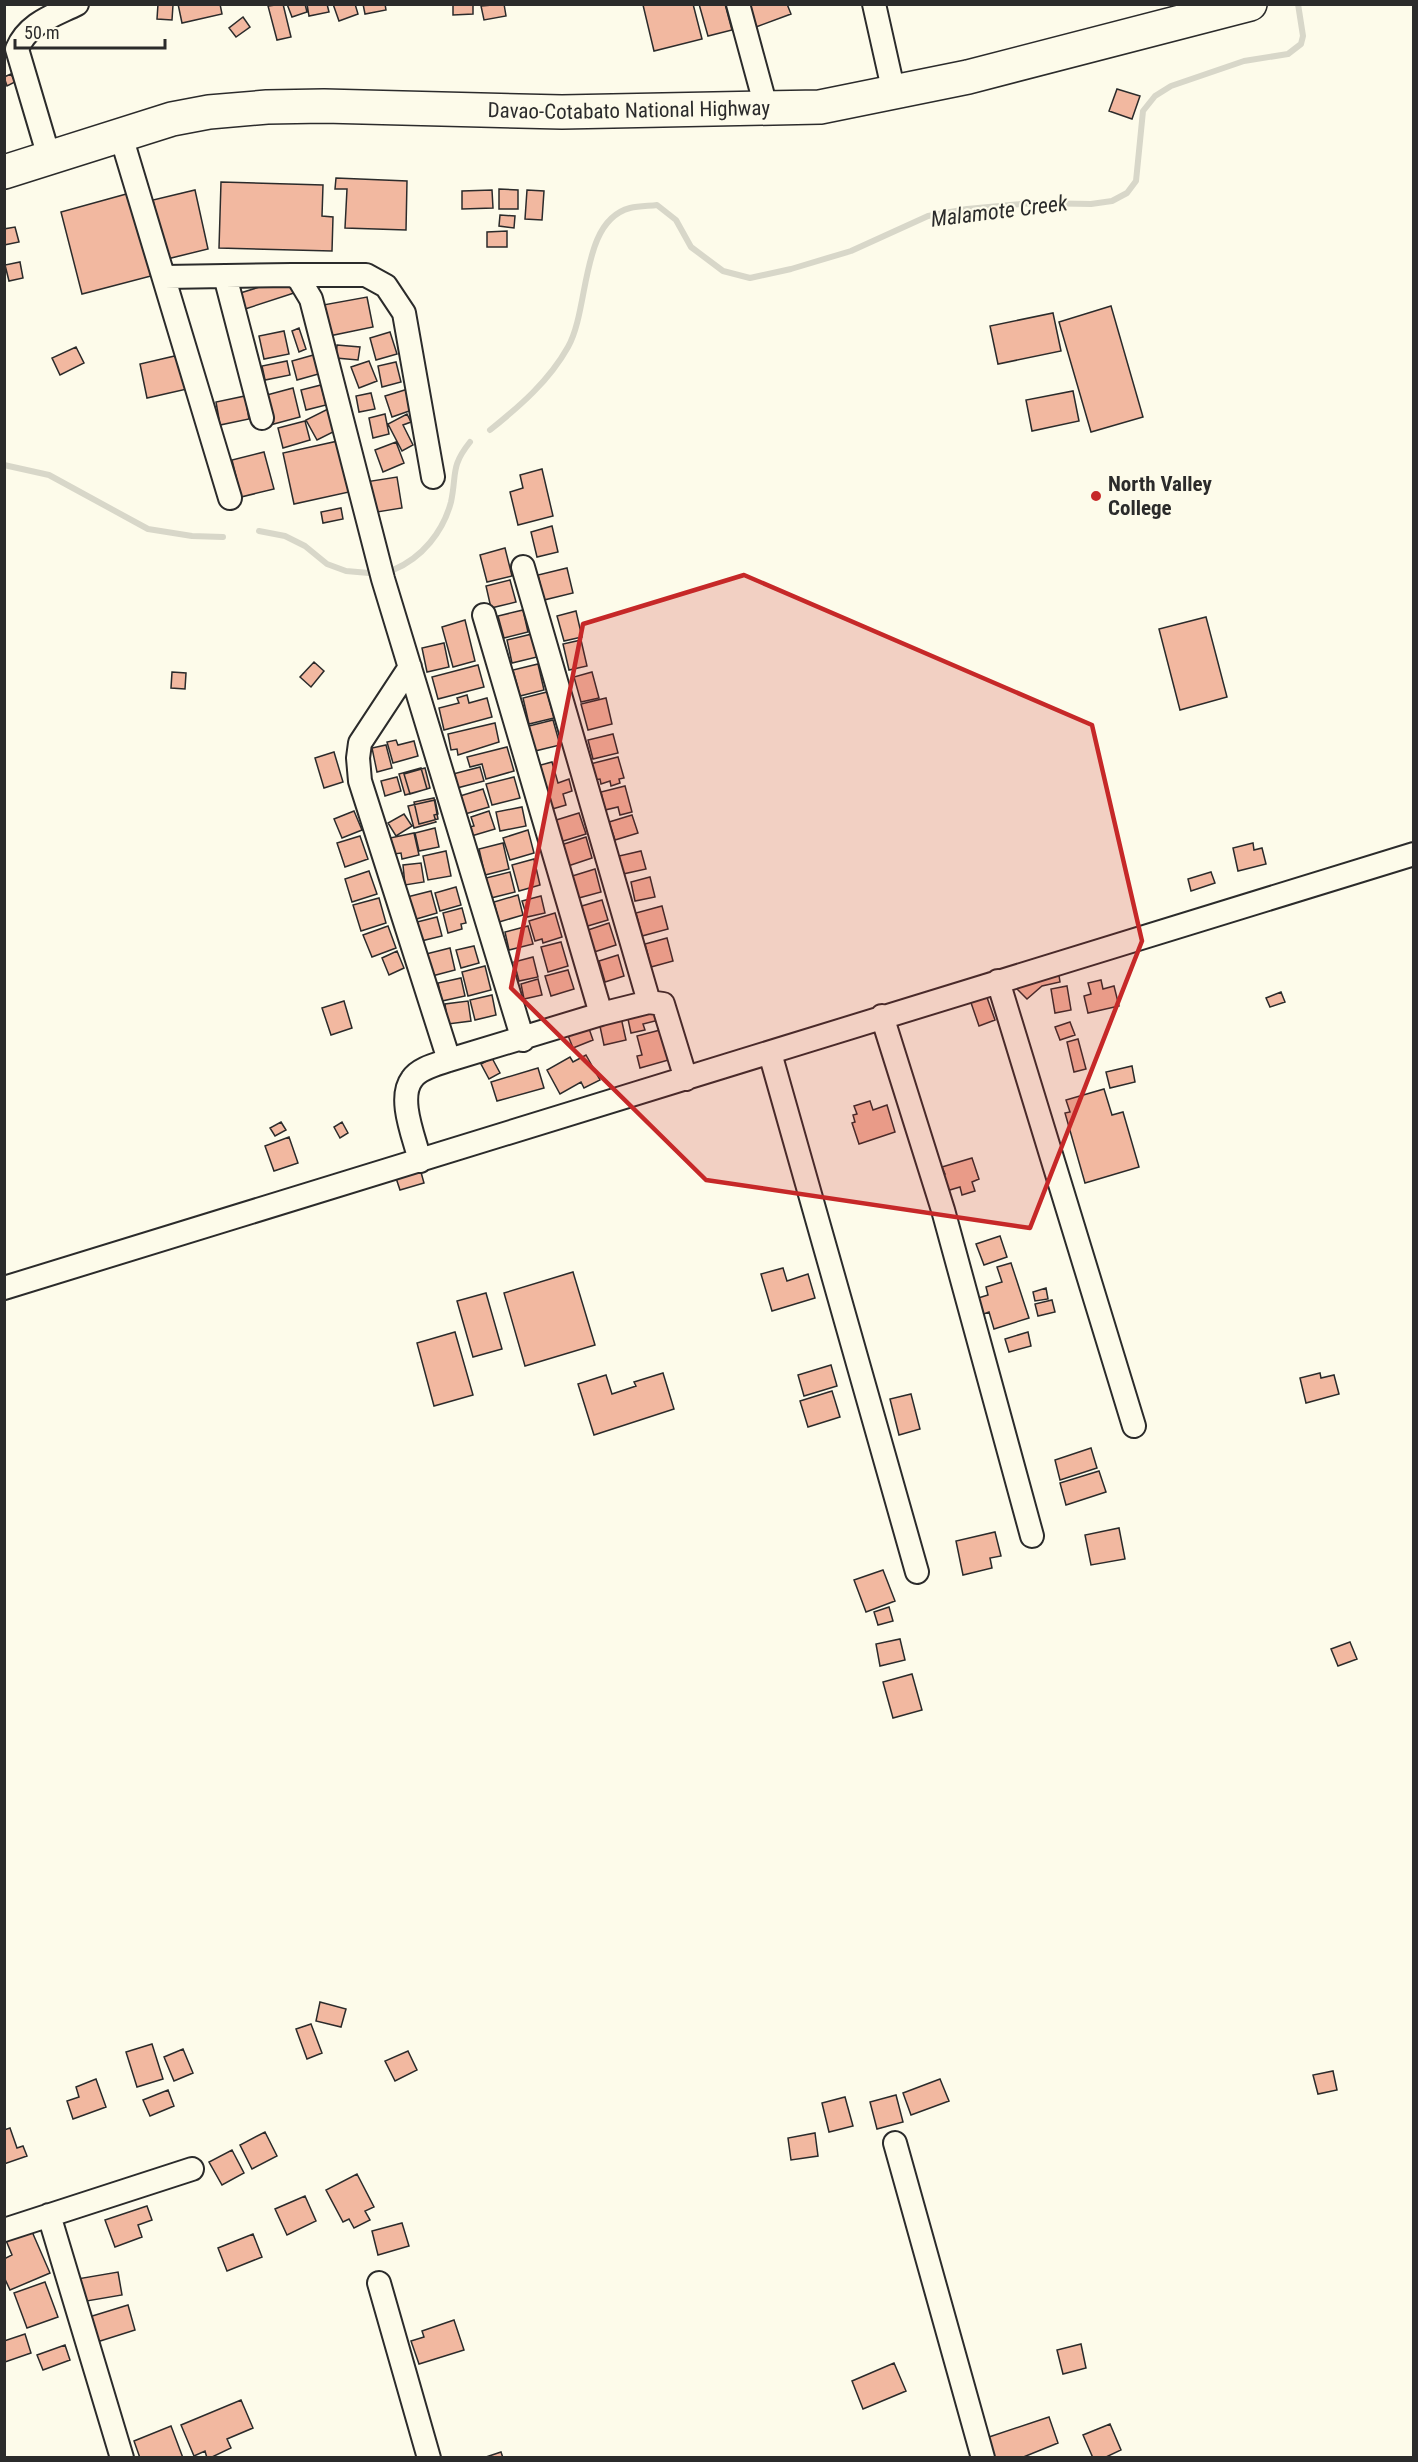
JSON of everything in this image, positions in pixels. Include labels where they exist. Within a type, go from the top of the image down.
[{"type":"highway","name":"Davao-Cotabato National Highway","points":[[4,172],[190,116],[267,107],[324,106],[562,112],[820,106],[968,77],[1250,4]]},
{"type":"street","points":[[49,157],[17,49],[22,36],[33,25],[77,4]]},
{"type":"street","points":[[738,4],[766,108]]},
{"type":"street","points":[[874,4],[894,93]]},
{"type":"street","points":[[121,136],[230,498]]},
{"type":"street","points":[[165,277],[366,274],[386,286],[404,314],[433,477]]},
{"type":"street","points":[[292,275],[299,279],[311,299],[383,579],[523,1040]]},
{"type":"street","points":[[225,276],[262,418]]},
{"type":"street","points":[[523,567],[649,1002]]},
{"type":"street","points":[[484,615],[601,1014]]},
{"type":"street","points":[[410,667],[360,743],[358,758],[360,781],[450,1060]]},
{"type":"street","points":[[4,1288],[1413,854]]},
{"type":"street","points":[[998,981],[1134,1426]]},
{"type":"street","points":[[420,1161],[406,1104],[407,1088],[412,1077],[425,1069],[450,1060],[523,1040],[601,1014],[649,1002],[658,1002],[666,1008],[686,1079]]},
{"type":"street","points":[[882,1016],[943,1210],[1032,1536]]},
{"type":"street","points":[[770,1053],[917,1572]]},
{"type":"street","points":[[895,2144],[983,2457]]},
{"type":"street","points":[[4,2230],[192,2169]]},
{"type":"street","points":[[49,2216],[122,2457]]},
{"type":"street","points":[[379,2283],[429,2457]]},
{"type":"highlighted area","points":[[744,575],[1092,725],[1142,941],[1030,1228],[706,1180],[511,988],[583,624]]},
{"type":"building","points":[[158,4],[173,5],[172,20],[157,19]]},
{"type":"building","points":[[178,4],[220,4],[222,14],[182,23]]},
{"type":"building","points":[[283,4],[291,37],[277,40],[268,6]]},
{"type":"building","points":[[287,4],[305,4],[307,12],[292,17]]},
{"type":"building","points":[[307,4],[327,4],[329,12],[309,16]]},
{"type":"building","points":[[333,4],[355,4],[358,14],[339,21]]},
{"type":"building","points":[[363,4],[385,4],[386,10],[365,14]]},
{"type":"building","points":[[453,4],[473,4],[473,14],[453,15]]},
{"type":"building","points":[[504,4],[506,16],[484,20],[481,6]]},
{"type":"building","points":[[693,4],[702,39],[654,51],[643,5]]},
{"type":"building","points":[[699,4],[725,4],[732,30],[708,36]]},
{"type":"building","points":[[748,4],[787,4],[791,14],[756,27]]},
{"type":"building","points":[[243,17],[250,27],[236,37],[229,28]]},
{"type":"building","points":[[11,74],[15,82],[7,86],[4,77]]},
{"type":"building","points":[[1117,89],[1140,96],[1132,119],[1109,111]]},
{"type":"building","points":[[336,178],[407,181],[406,230],[345,228],[347,189],[335,189]]},
{"type":"building","points":[[221,182],[323,185],[322,216],[333,217],[332,251],[219,248]]},
{"type":"building","points":[[499,189],[518,190],[518,209],[499,209]]},
{"type":"building","points":[[195,190],[208,249],[167,259],[153,200]]},
{"type":"building","points":[[492,190],[493,208],[462,209],[462,191]]},
{"type":"building","points":[[527,190],[544,191],[542,220],[525,219]]},
{"type":"building","points":[[130,193],[151,276],[82,294],[61,212]]},
{"type":"building","points":[[500,215],[515,216],[514,228],[499,226]]},
{"type":"building","points":[[15,227],[19,242],[4,245],[4,229]]},
{"type":"building","points":[[507,231],[507,247],[487,247],[487,232]]},
{"type":"building","points":[[20,262],[23,278],[9,281],[5,265]]},
{"type":"building","points":[[289,278],[294,293],[242,310],[237,294]]},
{"type":"building","points":[[367,297],[373,327],[329,336],[323,305]]},
{"type":"building","points":[[1111,306],[1143,417],[1091,432],[1059,322]]},
{"type":"building","points":[[1053,313],[1061,351],[998,364],[990,326]]},
{"type":"building","points":[[299,328],[306,349],[299,352],[292,331]]},
{"type":"building","points":[[284,331],[289,354],[264,359],[259,336]]},
{"type":"building","points":[[390,332],[397,354],[376,360],[370,338]]},
{"type":"building","points":[[337,345],[360,347],[358,360],[336,358]]},
{"type":"building","points":[[76,347],[84,363],[60,375],[52,358]]},
{"type":"building","points":[[317,354],[322,373],[297,380],[292,361]]},
{"type":"building","points":[[179,355],[187,389],[147,398],[140,364]]},
{"type":"building","points":[[287,361],[290,375],[265,380],[262,366]]},
{"type":"building","points":[[369,361],[377,381],[359,388],[351,367]]},
{"type":"building","points":[[396,362],[401,382],[382,387],[378,366]]},
{"type":"building","points":[[321,385],[326,405],[306,410],[301,390]]},
{"type":"building","points":[[293,388],[300,417],[270,425],[263,396]]},
{"type":"building","points":[[408,389],[415,409],[392,417],[385,396]]},
{"type":"building","points":[[1073,391],[1079,421],[1032,431],[1026,400]]},
{"type":"building","points":[[371,393],[375,409],[359,412],[356,396]]},
{"type":"building","points":[[245,396],[249,419],[220,425],[216,402]]},
{"type":"building","points":[[330,408],[341,428],[317,440],[306,420]]},
{"type":"building","points":[[385,414],[389,434],[373,438],[369,418]]},
{"type":"building","points":[[407,414],[411,422],[403,425],[413,445],[402,451],[388,424]]},
{"type":"building","points":[[305,421],[310,440],[283,448],[278,428]]},
{"type":"building","points":[[338,441],[349,492],[294,504],[283,453]]},
{"type":"building","points":[[396,442],[404,463],[383,472],[375,450]]},
{"type":"building","points":[[264,452],[274,489],[241,497],[232,460]]},
{"type":"building","points":[[542,469],[553,516],[518,525],[510,492],[523,488],[520,475]]},
{"type":"building","points":[[397,477],[402,508],[371,513],[365,482]]},
{"type":"building","points":[[341,508],[343,519],[323,523],[321,512]]},
{"type":"building","points":[[552,526],[558,552],[537,557],[531,532]]},
{"type":"building","points":[[505,548],[512,576],[487,582],[480,555]]},
{"type":"building","points":[[567,568],[573,593],[544,600],[538,575]]},
{"type":"building","points":[[510,580],[516,602],[491,608],[486,586]]},
{"type":"building","points":[[523,610],[528,632],[504,638],[498,616]]},
{"type":"building","points":[[576,611],[582,637],[564,641],[557,616]]},
{"type":"building","points":[[1206,617],[1227,697],[1180,710],[1159,629]]},
{"type":"building","points":[[465,620],[475,661],[453,667],[442,627]]},
{"type":"building","points":[[532,634],[537,657],[512,663],[507,640]]},
{"type":"building","points":[[581,640],[587,666],[569,670],[563,644]]},
{"type":"building","points":[[444,643],[449,667],[427,672],[422,648]]},
{"type":"building","points":[[314,662],[324,671],[311,687],[300,677]]},
{"type":"building","points":[[538,664],[544,690],[520,696],[513,670]]},
{"type":"building","points":[[478,665],[484,687],[438,699],[432,677]]},
{"type":"building","points":[[172,672],[186,673],[185,689],[171,688]]},
{"type":"building","points":[[592,672],[599,698],[581,702],[574,677]]},
{"type":"building","points":[[547,692],[554,718],[529,724],[523,698]]},
{"type":"building","points":[[467,695],[469,703],[487,698],[492,717],[444,730],[439,708],[459,703],[457,698]]},
{"type":"building","points":[[606,698],[612,724],[588,730],[581,704]]},
{"type":"building","points":[[553,720],[560,745],[535,751],[529,726]]},
{"type":"building","points":[[495,723],[499,742],[458,755],[457,749],[451,750],[448,734]]},
{"type":"building","points":[[613,734],[618,753],[593,759],[588,740]]},
{"type":"building","points":[[396,740],[398,745],[414,741],[418,756],[393,763],[387,742]]},
{"type":"building","points":[[386,745],[392,768],[377,772],[372,748]]},
{"type":"building","points":[[507,747],[514,771],[486,779],[482,764],[470,767],[467,757]]},
{"type":"building","points":[[334,752],[343,782],[324,788],[315,758]]},
{"type":"building","points":[[618,757],[624,778],[619,779],[620,783],[611,786],[610,781],[601,784],[600,779],[594,780],[590,764]]},
{"type":"building","points":[[552,762],[558,783],[569,779],[572,791],[563,794],[566,805],[549,810],[537,766]]},
{"type":"building","points":[[480,767],[484,781],[457,788],[453,774]]},
{"type":"building","points":[[421,768],[427,789],[405,795],[399,774]]},
{"type":"building","points":[[425,768],[430,788],[410,794],[404,774]]},
{"type":"building","points":[[397,777],[401,791],[385,796],[381,781]]},
{"type":"building","points":[[514,777],[520,798],[492,805],[486,784]]},
{"type":"building","points":[[625,786],[632,812],[620,815],[618,807],[605,810],[601,792]]},
{"type":"building","points":[[483,789],[489,807],[465,814],[460,796]]},
{"type":"building","points":[[434,798],[438,819],[419,824],[414,802]]},
{"type":"building","points":[[435,800],[438,814],[434,815],[436,822],[414,828],[408,806]]},
{"type":"building","points":[[522,807],[526,826],[500,831],[496,812]]},
{"type":"building","points":[[354,811],[362,830],[342,838],[334,819]]},
{"type":"building","points":[[489,811],[495,829],[468,837],[465,828],[474,826],[471,817]]},
{"type":"building","points":[[579,813],[586,834],[560,842],[553,821]]},
{"type":"building","points":[[404,814],[412,826],[396,836],[388,823]]},
{"type":"building","points":[[632,815],[638,833],[615,840],[609,822]]},
{"type":"building","points":[[435,828],[439,847],[419,851],[415,833]]},
{"type":"building","points":[[528,830],[534,853],[510,860],[503,838]]},
{"type":"building","points":[[414,833],[419,855],[402,859],[401,853],[394,854],[390,838]]},
{"type":"building","points":[[360,836],[368,859],[345,867],[337,843]]},
{"type":"building","points":[[586,837],[592,858],[568,866],[561,845]]},
{"type":"building","points":[[503,843],[509,869],[485,875],[479,849]]},
{"type":"building","points":[[1253,843],[1254,850],[1262,848],[1266,864],[1238,871],[1233,848]]},
{"type":"building","points":[[446,851],[451,876],[428,880],[423,856]]},
{"type":"building","points":[[641,851],[646,869],[623,874],[619,856]]},
{"type":"building","points":[[534,859],[540,885],[519,891],[512,865]]},
{"type":"building","points":[[421,863],[424,882],[405,885],[403,865]]},
{"type":"building","points":[[595,869],[601,892],[575,899],[569,877]]},
{"type":"building","points":[[369,871],[377,894],[352,902],[345,879]]},
{"type":"building","points":[[510,872],[515,892],[491,898],[486,878]]},
{"type":"building","points":[[1211,872],[1215,883],[1191,891],[1188,879]]},
{"type":"building","points":[[650,877],[655,897],[635,901],[631,882]]},
{"type":"building","points":[[456,887],[461,905],[440,911],[435,893]]},
{"type":"building","points":[[431,891],[437,913],[413,920],[407,897]]},
{"type":"building","points":[[518,895],[523,915],[499,922],[494,902]]},
{"type":"building","points":[[541,896],[545,913],[527,917],[522,901]]},
{"type":"building","points":[[379,898],[386,923],[361,931],[353,905]]},
{"type":"building","points":[[602,900],[608,920],[581,928],[575,908]]},
{"type":"building","points":[[662,906],[668,929],[642,936],[636,913]]},
{"type":"building","points":[[462,908],[466,923],[461,924],[462,929],[448,933],[443,913]]},
{"type":"building","points":[[555,913],[562,937],[543,943],[542,939],[535,941],[529,921]]},
{"type":"building","points":[[437,917],[442,936],[417,942],[413,923]]},
{"type":"building","points":[[609,923],[616,945],[591,953],[585,931]]},
{"type":"building","points":[[388,926],[396,948],[372,957],[363,935]]},
{"type":"building","points":[[528,926],[533,944],[509,950],[505,932]]},
{"type":"building","points":[[667,938],[673,961],[651,967],[645,944]]},
{"type":"building","points":[[561,942],[568,966],[548,972],[541,947]]},
{"type":"building","points":[[474,946],[479,963],[461,968],[456,950]]},
{"type":"building","points":[[450,948],[455,970],[432,976],[426,954]]},
{"type":"building","points":[[397,951],[404,968],[389,975],[382,958]]},
{"type":"building","points":[[618,955],[624,976],[605,982],[599,961]]},
{"type":"building","points":[[533,957],[538,977],[519,981],[514,962]]},
{"type":"building","points":[[485,966],[491,990],[468,996],[462,972]]},
{"type":"building","points":[[1058,969],[1060,982],[1042,986],[1027,999],[1017,989],[1035,974]]},
{"type":"building","points":[[568,970],[574,989],[551,996],[545,976]]},
{"type":"building","points":[[461,978],[465,996],[442,1001],[438,983]]},
{"type":"building","points":[[538,979],[542,995],[524,999],[521,984]]},
{"type":"building","points":[[1101,980],[1103,989],[1114,986],[1119,1006],[1088,1013],[1084,996],[1091,994],[1088,983]]},
{"type":"building","points":[[1067,986],[1071,1010],[1055,1013],[1051,989]]},
{"type":"building","points":[[984,989],[995,1020],[979,1026],[968,994]]},
{"type":"building","points":[[1281,992],[1285,1002],[1270,1007],[1266,998]]},
{"type":"building","points":[[492,995],[496,1015],[475,1020],[470,1000]]},
{"type":"building","points":[[344,1001],[352,1028],[331,1035],[322,1008]]},
{"type":"building","points":[[468,1001],[471,1021],[448,1024],[445,1004]]},
{"type":"building","points":[[655,1003],[659,1020],[643,1024],[645,1030],[631,1033],[626,1010]]},
{"type":"building","points":[[620,1013],[626,1040],[604,1045],[598,1017]]},
{"type":"building","points":[[586,1020],[593,1040],[573,1048],[565,1028]]},
{"type":"building","points":[[1070,1022],[1075,1035],[1060,1040],[1055,1027]]},
{"type":"building","points":[[664,1029],[672,1059],[640,1068],[637,1056],[642,1055],[637,1036]]},
{"type":"building","points":[[1078,1039],[1086,1069],[1074,1072],[1067,1042]]},
{"type":"building","points":[[586,1055],[600,1080],[584,1088],[581,1082],[560,1094],[547,1070],[570,1057],[573,1062]]},
{"type":"building","points":[[492,1058],[500,1073],[489,1079],[481,1064]]},
{"type":"building","points":[[1132,1066],[1135,1082],[1110,1088],[1106,1072]]},
{"type":"building","points":[[538,1068],[544,1088],[497,1101],[491,1082]]},
{"type":"building","points":[[1104,1089],[1112,1115],[1123,1112],[1139,1167],[1085,1183],[1065,1113],[1070,1112],[1066,1100]]},
{"type":"building","points":[[870,1101],[873,1110],[887,1105],[895,1132],[859,1144],[852,1123],[855,1122],[853,1115],[857,1114],[854,1106]]},
{"type":"building","points":[[281,1122],[286,1130],[275,1136],[270,1128]]},
{"type":"building","points":[[342,1122],[348,1133],[340,1138],[334,1127]]},
{"type":"building","points":[[289,1137],[298,1163],[274,1171],[265,1146]]},
{"type":"building","points":[[972,1158],[979,1179],[972,1182],[975,1191],[962,1195],[960,1187],[943,1192],[938,1176],[945,1174],[942,1167]]},
{"type":"building","points":[[419,1165],[424,1183],[400,1190],[394,1172]]},
{"type":"building","points":[[1000,1236],[1007,1257],[984,1265],[976,1244]]},
{"type":"building","points":[[1011,1263],[1029,1318],[994,1329],[989,1312],[981,1315],[975,1299],[988,1295],[986,1287],[1002,1282],[997,1267]]},
{"type":"building","points":[[783,1268],[787,1281],[808,1274],[815,1298],[772,1311],[761,1274]]},
{"type":"building","points":[[573,1272],[595,1345],[525,1366],[504,1293]]},
{"type":"building","points":[[1046,1288],[1048,1299],[1035,1301],[1033,1292]]},
{"type":"building","points":[[486,1293],[502,1349],[473,1357],[457,1301]]},
{"type":"building","points":[[1052,1300],[1055,1312],[1038,1316],[1035,1304]]},
{"type":"building","points":[[455,1332],[473,1395],[434,1406],[417,1343]]},
{"type":"building","points":[[1028,1332],[1031,1346],[1009,1352],[1005,1339]]},
{"type":"building","points":[[831,1365],[837,1386],[804,1396],[798,1375]]},
{"type":"building","points":[[663,1373],[674,1409],[594,1435],[578,1384],[606,1375],[612,1394],[636,1386],[634,1382]]},
{"type":"building","points":[[1320,1373],[1321,1378],[1334,1375],[1339,1394],[1306,1403],[1300,1378]]},
{"type":"building","points":[[832,1391],[840,1417],[808,1427],[800,1401]]},
{"type":"building","points":[[911,1394],[920,1429],[899,1435],[890,1399]]},
{"type":"building","points":[[1091,1448],[1097,1468],[1060,1480],[1055,1460]]},
{"type":"building","points":[[1099,1471],[1106,1492],[1066,1505],[1060,1483]]},
{"type":"building","points":[[1119,1528],[1125,1559],[1091,1565],[1085,1535]]},
{"type":"building","points":[[995,1532],[1001,1556],[990,1558],[992,1568],[963,1575],[956,1541]]},
{"type":"building","points":[[883,1570],[895,1601],[866,1612],[854,1580]]},
{"type":"building","points":[[889,1607],[893,1621],[878,1625],[874,1612]]},
{"type":"building","points":[[900,1639],[905,1660],[880,1666],[876,1644]]},
{"type":"building","points":[[1350,1642],[1357,1659],[1338,1666],[1331,1649]]},
{"type":"building","points":[[912,1674],[922,1710],[893,1718],[883,1682]]},
{"type":"building","points":[[320,2002],[346,2009],[341,2027],[316,2021]]},
{"type":"building","points":[[311,2024],[322,2053],[307,2059],[296,2029]]},
{"type":"building","points":[[152,2044],[163,2079],[137,2087],[126,2052]]},
{"type":"building","points":[[183,2049],[193,2073],[174,2081],[164,2057]]},
{"type":"building","points":[[408,2051],[417,2070],[395,2081],[385,2061]]},
{"type":"building","points":[[1333,2071],[1337,2090],[1318,2094],[1313,2075]]},
{"type":"building","points":[[96,2079],[106,2107],[73,2119],[67,2101],[79,2097],[76,2087]]},
{"type":"building","points":[[940,2079],[949,2101],[911,2115],[903,2093]]},
{"type":"building","points":[[168,2090],[174,2106],[150,2116],[143,2100]]},
{"type":"building","points":[[896,2095],[903,2122],[877,2129],[870,2102]]},
{"type":"building","points":[[845,2097],[853,2126],[829,2132],[822,2103]]},
{"type":"building","points":[[10,2128],[17,2148],[23,2146],[27,2156],[4,2164],[4,2130]]},
{"type":"building","points":[[265,2132],[277,2156],[252,2169],[240,2145]]},
{"type":"building","points":[[815,2133],[818,2156],[791,2160],[788,2138]]},
{"type":"building","points":[[232,2150],[244,2173],[222,2185],[209,2162]]},
{"type":"building","points":[[357,2174],[374,2207],[365,2211],[370,2220],[354,2228],[349,2219],[343,2222],[326,2190]]},
{"type":"building","points":[[305,2196],[316,2221],[287,2235],[275,2209]]},
{"type":"building","points":[[147,2206],[152,2220],[138,2225],[142,2237],[115,2247],[105,2220]]},
{"type":"building","points":[[402,2223],[409,2246],[378,2255],[372,2231]]},
{"type":"building","points":[[30,2227],[50,2273],[10,2290],[4,2277],[4,2259],[12,2255],[5,2238]]},
{"type":"building","points":[[253,2234],[262,2257],[227,2271],[218,2248]]},
{"type":"building","points":[[118,2272],[122,2295],[81,2302],[77,2279]]},
{"type":"building","points":[[45,2282],[58,2317],[27,2328],[14,2293]]},
{"type":"building","points":[[128,2305],[135,2330],[97,2342],[89,2317]]},
{"type":"building","points":[[454,2320],[464,2350],[419,2364],[411,2341],[424,2337],[422,2331]]},
{"type":"building","points":[[25,2334],[31,2353],[5,2362],[4,2341]]},
{"type":"building","points":[[1081,2344],[1086,2368],[1063,2374],[1057,2350]]},
{"type":"building","points":[[65,2345],[70,2360],[43,2370],[37,2355]]},
{"type":"building","points":[[894,2363],[906,2391],[863,2409],[852,2381]]},
{"type":"building","points":[[241,2400],[253,2428],[227,2439],[231,2448],[210,2458],[207,2458],[205,2451],[194,2456],[181,2425]]},
{"type":"building","points":[[1049,2417],[1058,2443],[1021,2458],[989,2458],[983,2439]]},
{"type":"building","points":[[1110,2424],[1121,2450],[1104,2458],[1093,2458],[1083,2435]]},
{"type":"building","points":[[171,2426],[183,2458],[140,2458],[134,2441]]},
{"type":"building","points":[[501,2452],[503,2458],[483,2458]]},
{"type":"waterway","name":"Malamote Creek","points":[[490,430],[543,382],[568,347],[580,311],[594,247],[602,230],[614,216],[630,208],[657,205],[676,220],[691,247],[723,271],[750,278],[791,269],[851,251],[928,216],[967,209],[1032,203],[1091,204],[1112,201],[1127,193],[1136,181],[1143,111],[1155,96],[1171,86],[1244,61],[1288,54],[1301,44],[1303,36],[1298,4]]},
{"type":"waterway","name":"Malamote Creek","points":[[393,570],[413,559],[437,534],[451,502],[459,458],[470,442]]},
{"type":"waterway","name":"Malamote Creek","points":[[4,465],[49,475],[148,529],[192,536],[223,537]]},
{"type":"waterway","name":"Malamote Creek","points":[[259,531],[285,536],[305,546],[327,564],[346,571],[369,573]]},
{"type":"place","name":"North Valley College","points":[[1096,496]]}]
